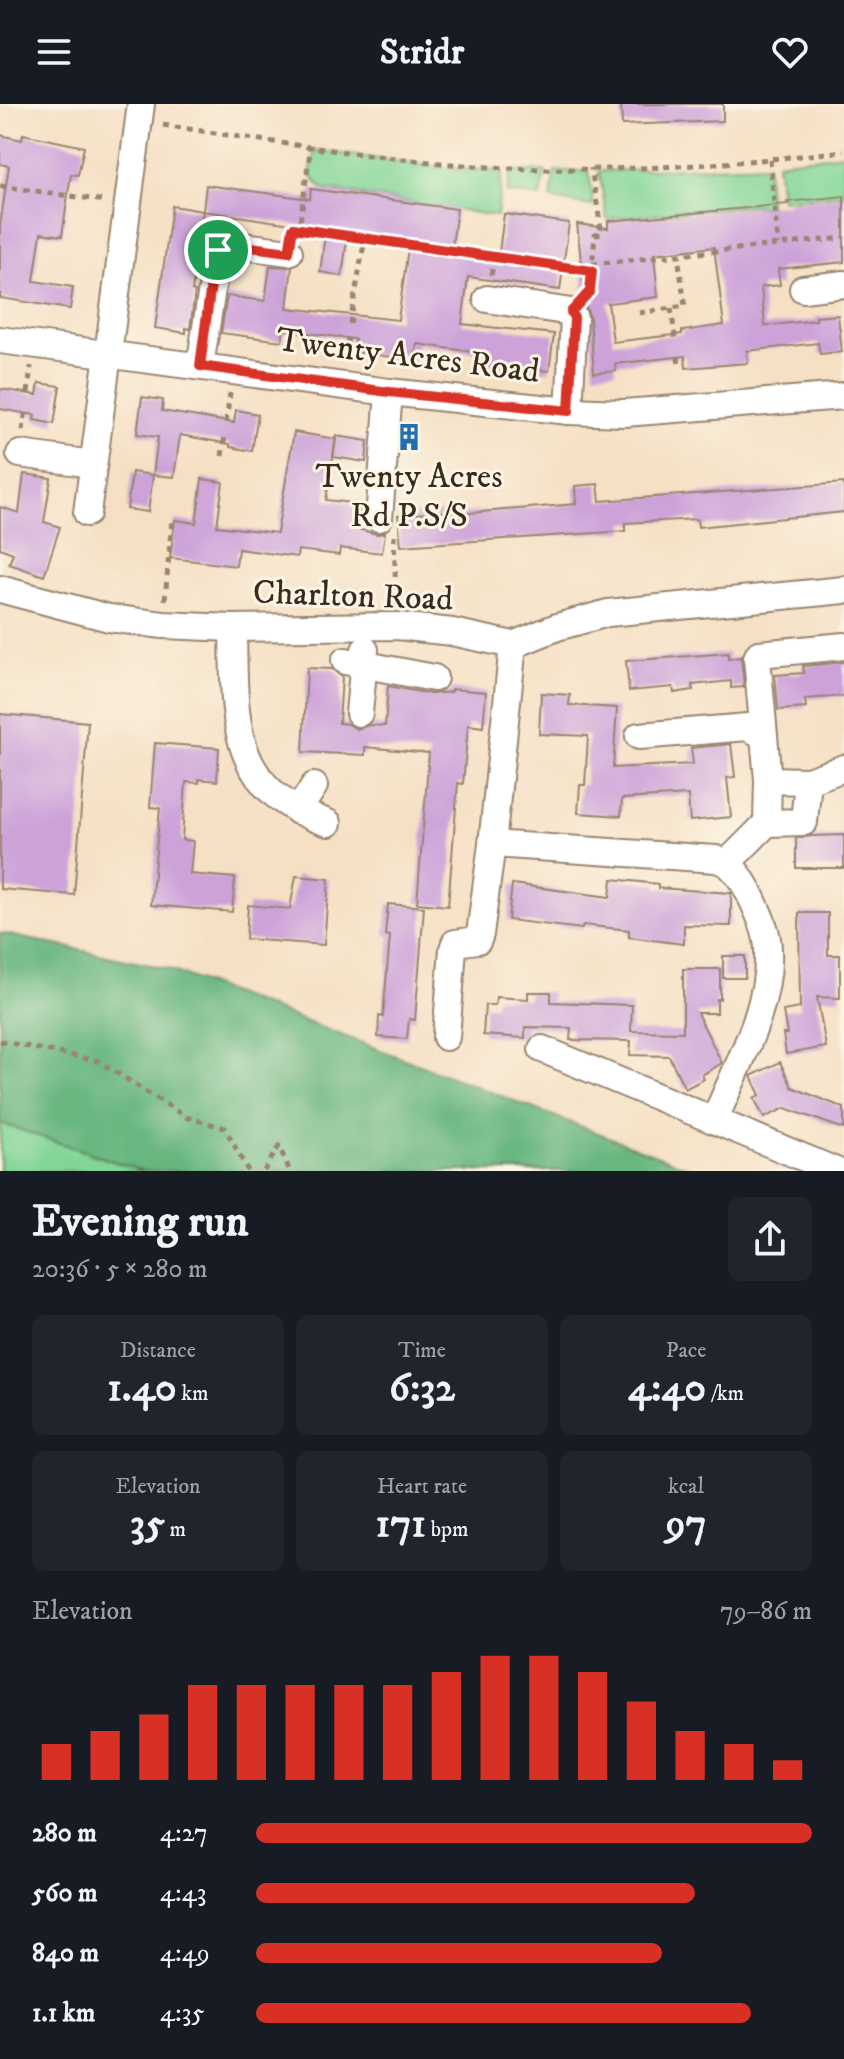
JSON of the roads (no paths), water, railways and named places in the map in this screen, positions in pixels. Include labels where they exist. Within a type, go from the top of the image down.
[{"type":"street","points":[[87,513],[140,112]]},
{"type":"street","points":[[200,366],[218,250],[228,244],[294,240]]},
{"type":"street","points":[[803,289],[844,284]]},
{"type":"street","points":[[487,299],[571,312],[574,318],[569,411]]},
{"type":"street","name":"Twenty Acres Road","points":[[0,340],[389,392],[569,411],[624,413],[844,396]]},
{"type":"street","points":[[379,518],[389,392]]},
{"type":"street","points":[[20,454],[93,464]]},
{"type":"street","name":"Charlton Road","points":[[0,589],[109,618],[163,625],[233,628],[397,626],[452,632],[513,645]]},
{"type":"street","points":[[446,1037],[453,949],[455,943],[478,940],[480,934],[513,645],[557,627],[608,613],[844,590]]},
{"type":"street","points":[[359,713],[355,663],[365,627]]},
{"type":"street","points":[[233,628],[234,684],[243,751],[257,775],[298,811],[328,823]]},
{"type":"street","points":[[767,823],[768,780],[757,658],[759,654],[844,646]]},
{"type":"street","points":[[355,663],[434,678]]},
{"type":"street","points":[[639,736],[748,727],[764,736]]},
{"type":"street","points":[[768,780],[808,781],[844,768]]},
{"type":"street","points":[[727,863],[767,823],[804,822],[808,781]]},
{"type":"street","points":[[298,811],[314,786]]},
{"type":"street","points":[[492,844],[716,859],[727,863],[748,890],[765,931],[768,951],[766,984],[755,1022],[715,1119]]},
{"type":"street","points":[[542,1049],[836,1171]]},
{"type":"place","name":"Twenty Acres Rd P.S/S","points":[[409,437]]}]
